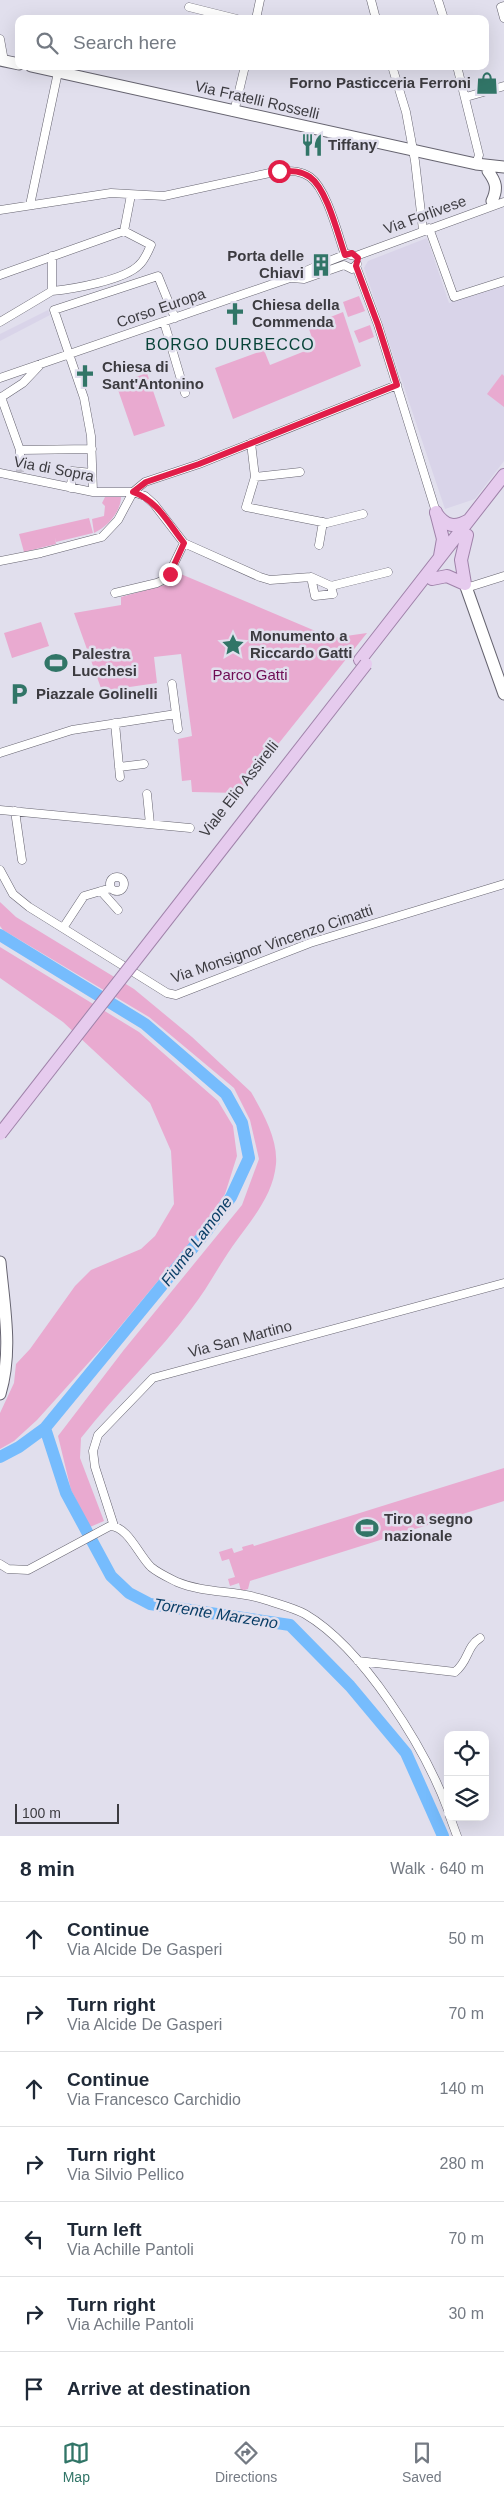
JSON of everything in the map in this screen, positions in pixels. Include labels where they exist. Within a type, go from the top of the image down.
[{"type":"main road","points":[[2,60],[15,63]]},
{"type":"main road","name":"Via Fratelli Rosselli","points":[[49,70],[171,95],[234,112],[476,164],[504,167]]},
{"type":"main road","name":"Via Fratelli Rosselli","points":[[476,164],[504,177]]},
{"type":"main road","points":[[488,171],[496,184],[496,189],[488,205]]},
{"type":"main road","points":[[488,205],[504,188]]},
{"type":"main road","name":"Viale Elio Assirelli","points":[[0,1134],[504,476]]},
{"type":"main road","name":"Viale Elio Assirelli","points":[[0,1122],[363,662],[504,488]]},
{"type":"main road","points":[[436,512],[442,521],[453,526],[459,526],[470,520]]},
{"type":"main road","points":[[436,512],[443,544],[438,561]]},
{"type":"main road","points":[[467,535],[461,560],[465,586],[504,694]]},
{"type":"main road","points":[[432,579],[447,576],[465,586]]},
{"type":"main road","points":[[0,1262],[8,1337],[6,1374],[0,1394]]},
{"type":"street","points":[[257,15],[260,0]]},
{"type":"street","points":[[371,0],[375,15]]},
{"type":"street","points":[[438,0],[443,15]]},
{"type":"street","points":[[504,6],[501,7],[504,18]]},
{"type":"street","points":[[189,7],[221,15]]},
{"type":"street","points":[[0,39],[2,60]]},
{"type":"street","points":[[234,112],[244,70]]},
{"type":"street","points":[[393,70],[406,112],[426,229],[454,297],[504,281]]},
{"type":"street","points":[[458,70],[479,155],[476,164]]},
{"type":"street","points":[[30,204],[58,72]]},
{"type":"street","points":[[466,97],[504,86]]},
{"type":"street","points":[[0,210],[111,193],[164,196],[279,171],[295,171],[309,176],[320,188],[344,259]]},
{"type":"street","points":[[124,231],[131,195]]},
{"type":"street","name":"Via Forlivese","points":[[323,267],[344,259],[350,253],[356,256],[488,205],[504,202]]},
{"type":"street","points":[[0,275],[124,231],[151,245],[141,264],[130,273],[66,290],[52,291],[0,322]]},
{"type":"street","points":[[52,256],[52,291]]},
{"type":"street","points":[[356,256],[358,262],[356,266],[378,325],[436,512]]},
{"type":"street","name":"Via Forlivese","points":[[344,259],[349,269],[356,266]]},
{"type":"street","name":"Corso Europa","points":[[0,378],[175,318],[206,310],[323,267]]},
{"type":"street","points":[[93,492],[92,449],[84,398],[54,310],[158,276],[175,318]]},
{"type":"street","points":[[164,322],[185,393]]},
{"type":"street","name":"Corso Europa","points":[[0,398],[24,383],[42,363]]},
{"type":"street","points":[[0,561],[41,553],[102,537],[118,520],[133,492],[146,482],[397,385]]},
{"type":"street","points":[[0,398],[20,450],[20,463]]},
{"type":"street","points":[[251,443],[255,477],[246,507],[323,522],[363,514]]},
{"type":"street","points":[[20,450],[92,449]]},
{"type":"street","points":[[71,488],[72,472],[92,473]]},
{"type":"street","points":[[255,477],[300,472]]},
{"type":"street","name":"Via di Sopra","points":[[0,473],[20,474],[93,492],[133,492]]},
{"type":"street","points":[[133,492],[145,496],[154,504],[184,543],[260,577],[270,580],[311,578],[331,586],[388,572]]},
{"type":"street","points":[[319,546],[323,522]]},
{"type":"street","points":[[115,593],[157,583],[167,578],[184,543]]},
{"type":"street","points":[[465,586],[504,576]]},
{"type":"street","points":[[311,578],[316,596],[333,594],[331,586]]},
{"type":"street","points":[[172,684],[178,729]]},
{"type":"street","points":[[0,754],[72,730],[176,714]]},
{"type":"street","points":[[114,723],[120,777]]},
{"type":"street","points":[[119,767],[144,764]]},
{"type":"street","points":[[147,794],[150,824]]},
{"type":"street","points":[[0,810],[190,828]]},
{"type":"street","points":[[15,812],[22,860]]},
{"type":"street","name":"Via Monsignor Vincenzo Cimatti","points":[[0,870],[13,894],[28,907],[167,993],[176,994],[310,943],[504,884]]},
{"type":"street","points":[[63,928],[84,896],[111,888]]},
{"type":"street","points":[[101,891],[118,910]]},
{"type":"street","name":"Via San Martino","points":[[444,1801],[425,1757],[392,1706],[358,1661],[330,1632],[304,1614],[264,1599],[198,1589],[177,1582],[153,1569],[124,1532],[112,1526],[95,1467],[93,1451],[98,1436],[153,1378],[504,1283]]},
{"type":"street","points":[[0,1564],[8,1569],[23,1571],[66,1551],[112,1526]]},
{"type":"street","points":[[358,1661],[455,1672],[464,1665],[472,1644],[480,1638]]},
{"type":"street","points":[[451,1821],[457,1836]]},
{"type":"shaded area","points":[[427,238],[449,303],[504,286],[504,461],[475,499],[445,509],[364,268],[368,261]]},
{"type":"shaded area","points":[[48,310],[50,315],[0,341],[0,334]]},
{"type":"green space","points":[[359,296],[365,311],[348,317],[343,302]]},
{"type":"green space","points":[[343,312],[361,366],[233,419],[215,368],[264,350],[270,365],[315,347],[308,326]]},
{"type":"green space","points":[[370,325],[374,337],[359,343],[354,331]]},
{"type":"green space","points":[[147,373],[165,426],[134,436],[116,384]]},
{"type":"green space","points":[[502,374],[504,376],[504,407],[487,394]]},
{"type":"green space","points":[[105,497],[121,497],[119,508],[104,527],[94,533],[92,519],[104,516],[105,506],[102,503]]},
{"type":"green space","points":[[89,518],[93,533],[56,542],[55,538],[56,544],[24,552],[19,534]]},
{"type":"green space","name":"Parco Gatti","points":[[176,572],[332,638],[367,633],[239,793],[192,792],[191,780],[182,781],[178,739],[192,736],[181,654],[154,657],[157,683],[102,691],[74,613],[121,605],[121,597],[165,585]]},
{"type":"green space","points":[[41,622],[49,646],[12,658],[4,633]]},
{"type":"green space","points":[[0,902],[16,917],[134,989],[192,1037],[251,1092],[269,1126],[275,1145],[276,1164],[274,1176],[260,1208],[203,1293],[179,1325],[81,1438],[80,1458],[104,1521],[90,1527],[71,1490],[58,1436],[123,1351],[242,1205],[259,1159],[250,1120],[234,1088],[149,1017],[3,930],[0,926]]},
{"type":"green space","points":[[0,947],[139,1032],[218,1101],[233,1126],[237,1156],[225,1194],[201,1229],[109,1340],[37,1420],[14,1441],[0,1449],[0,1413],[14,1383],[16,1364],[30,1349],[75,1286],[91,1270],[141,1249],[155,1236],[174,1204],[171,1151],[150,1103],[63,1022],[0,978]]},
{"type":"green space","name":"Tiro a segno nazionale","points":[[504,1468],[504,1501],[250,1581],[248,1589],[241,1591],[239,1583],[230,1586],[228,1579],[235,1577],[229,1559],[222,1561],[219,1552],[232,1548],[234,1553],[243,1550],[242,1547],[253,1544],[254,1546]]},
{"type":"waterway","name":"Fiume Lamone","points":[[0,935],[145,1024],[226,1094],[242,1123],[249,1158],[231,1197],[206,1232],[45,1428],[19,1447],[0,1457]]},
{"type":"waterway","name":"Torrente Marzeno","points":[[45,1428],[66,1493],[111,1576],[129,1593],[150,1604],[290,1625],[350,1686],[406,1753],[443,1836]]},
{"type":"tunnel","points":[[20,463],[20,472]]},
{"type":"place","name":"Forno Pasticceria Ferroni","points":[[487,83]]},
{"type":"place","name":"Tiffany","points":[[312,145]]},
{"type":"place","name":"Porta delle Chiavi","points":[[321,265]]},
{"type":"place","name":"Chiesa della Commenda","points":[[235,314]]},
{"type":"place","name":"Chiesa di Sant'Antonino","points":[[85,376]]},
{"type":"place","name":"Monumento a Riccardo Gatti","points":[[233,645]]},
{"type":"place","name":"Palestra Lucchesi","points":[[56,663]]},
{"type":"place","name":"Piazzale Golinelli","points":[[19,694]]},
{"type":"place","name":"Tiro a segno nazionale","points":[[367,1528]]},
{"type":"district","name":"BORGO DURBECCO","points":[[230,344]]},
{"type":"route","points":[[170,574],[184,543],[154,504],[145,496],[133,492],[146,482],[199,464],[397,385],[378,325],[356,266],[358,258],[352,253],[345,255],[320,188],[314,180],[301,172],[279,171]]}]
